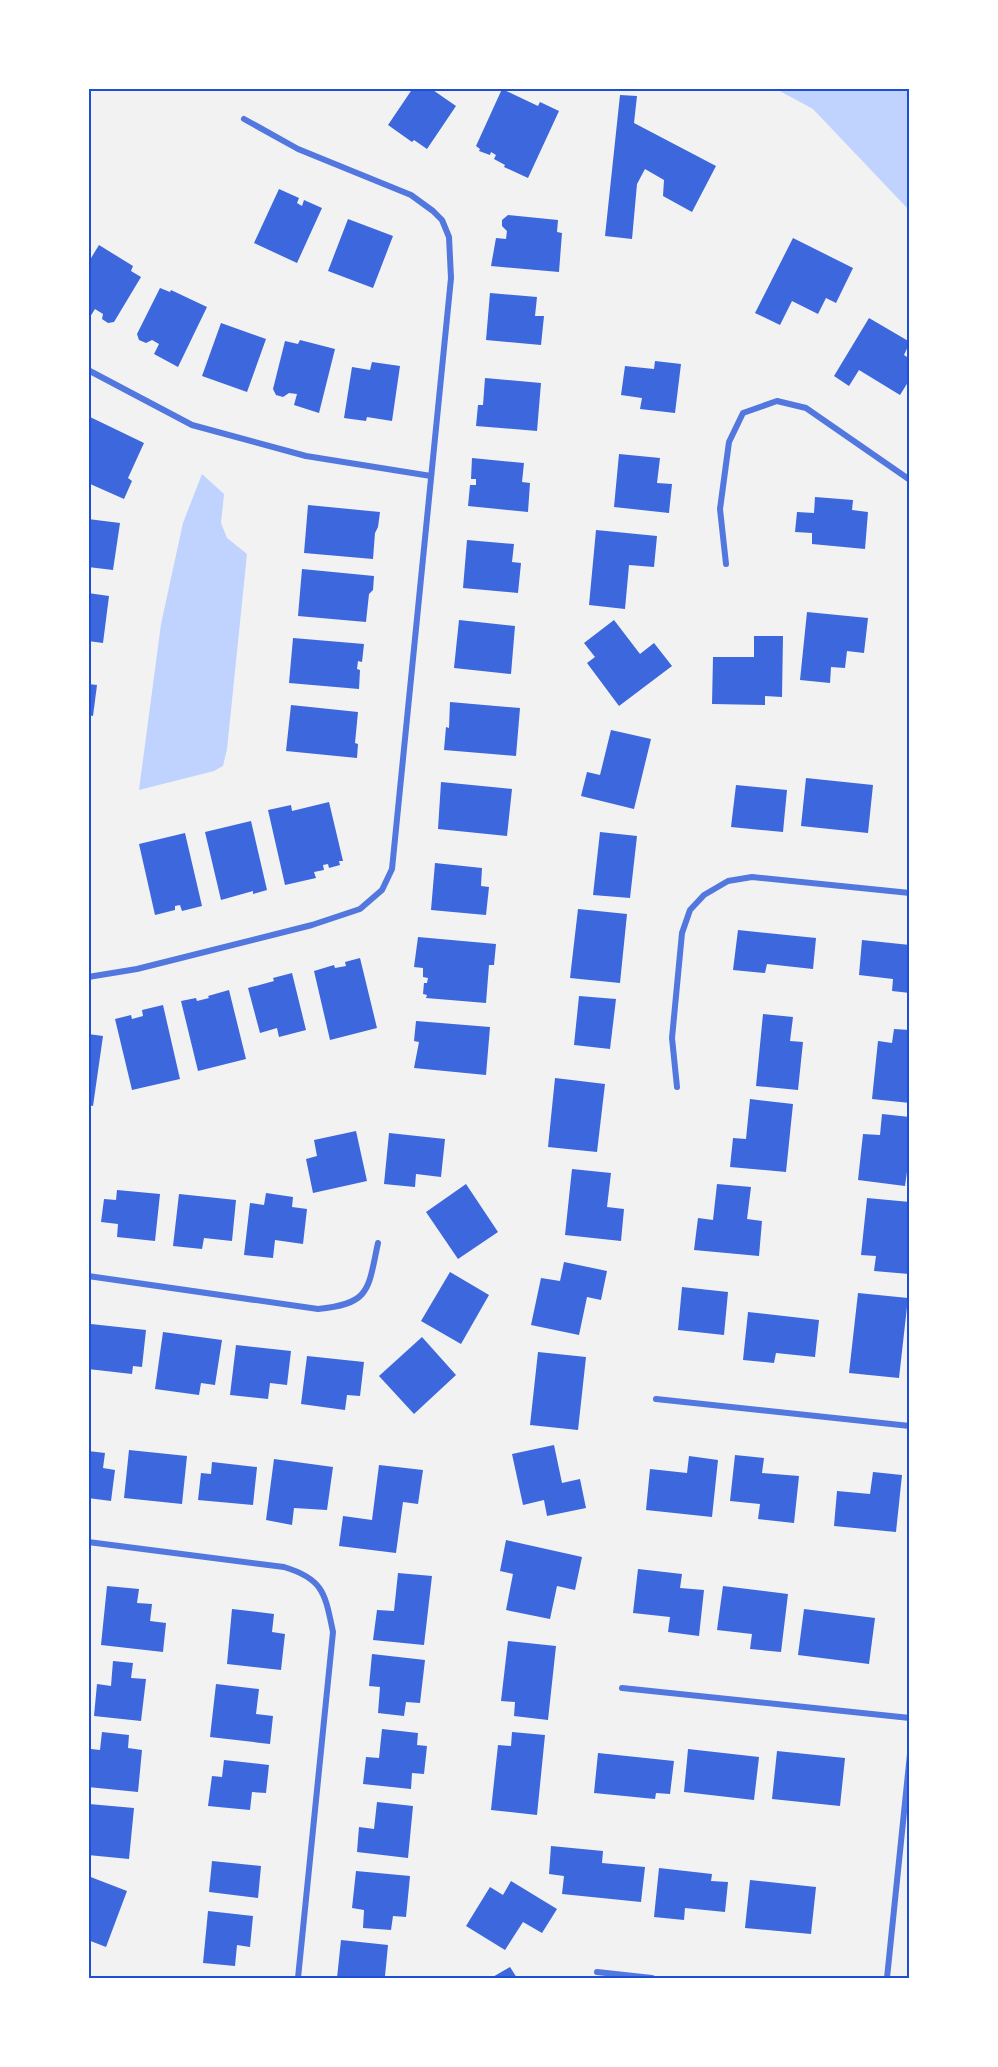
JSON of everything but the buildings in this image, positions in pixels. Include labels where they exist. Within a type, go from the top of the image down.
[{"type":"street","points":[[88,977],[137,969],[312,925],[360,909],[382,890],[392,869],[450,278],[449,237],[442,220],[411,195],[298,149],[244,119]]},
{"type":"street","points":[[88,370],[192,425],[306,456],[431,476]]},
{"type":"street","points":[[726,564],[720,509],[729,442],[743,413],[777,401],[806,408],[909,480]]},
{"type":"street","points":[[677,1087],[672,1038],[682,933],[690,910],[704,895],[728,881],[752,877],[909,893]]},
{"type":"street","points":[[88,1276],[318,1309],[338,1307],[357,1300],[368,1288],[378,1243]]},
{"type":"street","points":[[656,1399],[909,1426]]},
{"type":"street","points":[[88,1542],[284,1567],[304,1573],[318,1585],[327,1604],[333,1632],[298,1978]]},
{"type":"street","points":[[622,1688],[909,1718]]},
{"type":"street","points":[[887,1978],[909,1754]]},
{"type":"street","points":[[597,1972],[652,1978]]},
{"type":"water","points":[[776,89],[909,89],[909,210],[813,109]]},
{"type":"water","points":[[202,474],[224,494],[221,523],[227,538],[247,554],[227,749],[223,766],[214,771],[139,790],[161,624],[183,523]]}]
